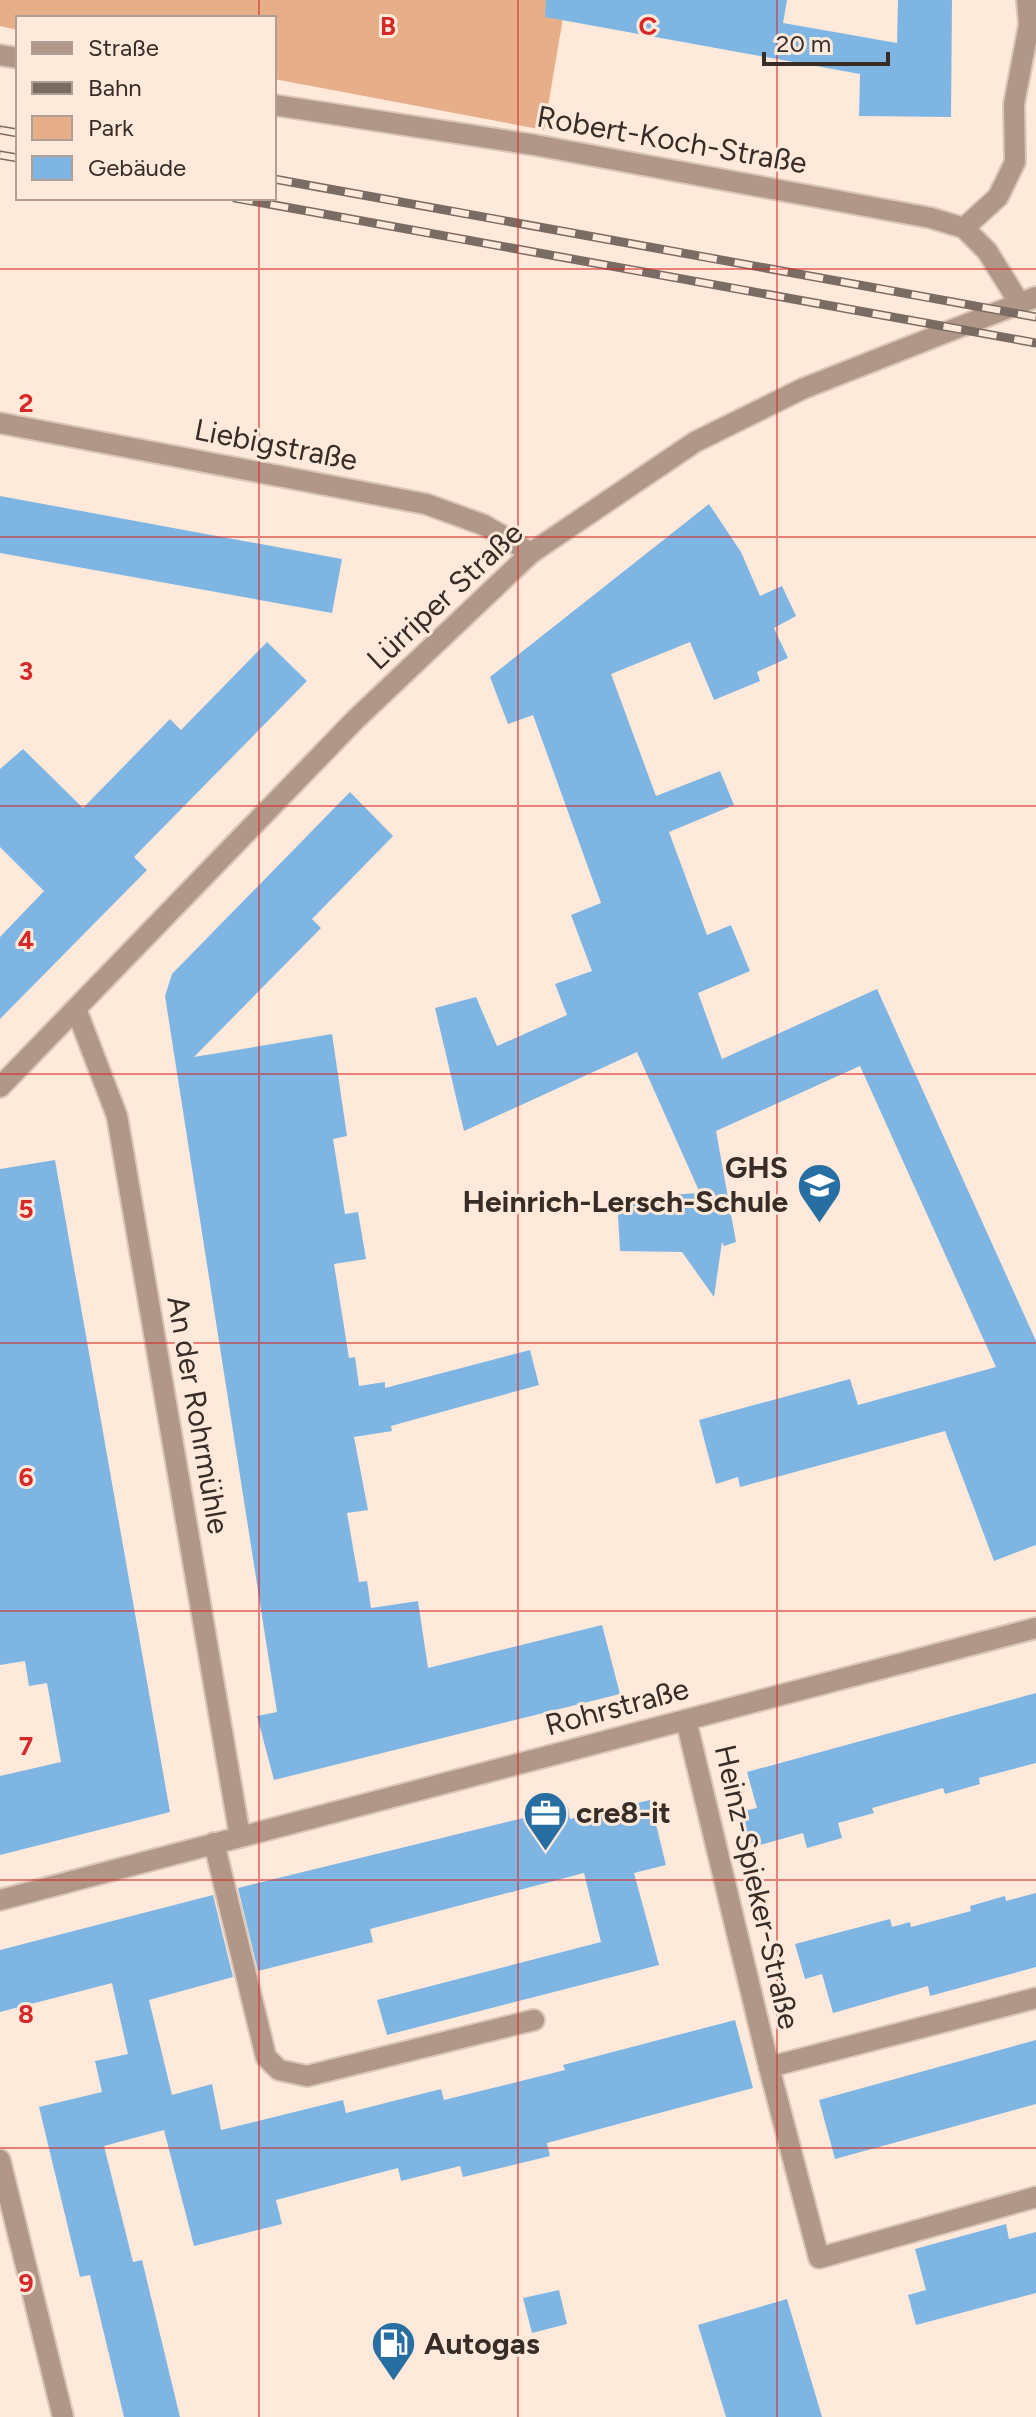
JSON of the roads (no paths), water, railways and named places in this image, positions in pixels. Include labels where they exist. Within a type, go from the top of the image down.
[{"type":"street","points":[[1027,0],[1029,25],[1014,104],[1015,162],[998,197],[964,228],[1028,301]]},
{"type":"street","name":"Robert-Koch-Straße","points":[[276,105],[535,145],[931,218],[964,228]]},
{"type":"street","name":"Lürriper Straße","points":[[0,1087],[356,719],[531,553],[695,442],[802,389],[1028,301]]},
{"type":"street","name":"Liebigstraße","points":[[0,423],[426,504],[484,525],[531,553]]},
{"type":"street","name":"An der Rohrmühle","points":[[76,1009],[117,1116],[240,1837]]},
{"type":"street","name":"Rohrstraße","points":[[0,1900],[1036,1628]]},
{"type":"street","name":"Heinz-Spieker-Straße","points":[[686,1720],[769,2067],[819,2258],[1036,2197]]},
{"type":"street","points":[[214,1843],[266,2057],[279,2070],[307,2076],[534,2020]]},
{"type":"street","name":"Heinz-Spieker-Straße","points":[[769,2067],[1036,1998]]},
{"type":"street","points":[[0,2160],[63,2417]]},
{"type":"railway","points":[[0,130],[16,133]]},
{"type":"railway","points":[[0,155],[16,158]]},
{"type":"railway","points":[[276,179],[1036,317]]},
{"type":"railway","points":[[246,200],[1036,343]]},
{"type":"place","name":"GHS Heinrich-Lersch-Schule","points":[[819,1224]]},
{"type":"place","name":"cre8-it","points":[[545,1852]]},
{"type":"place","name":"Autogas","points":[[393,2383]]}]
